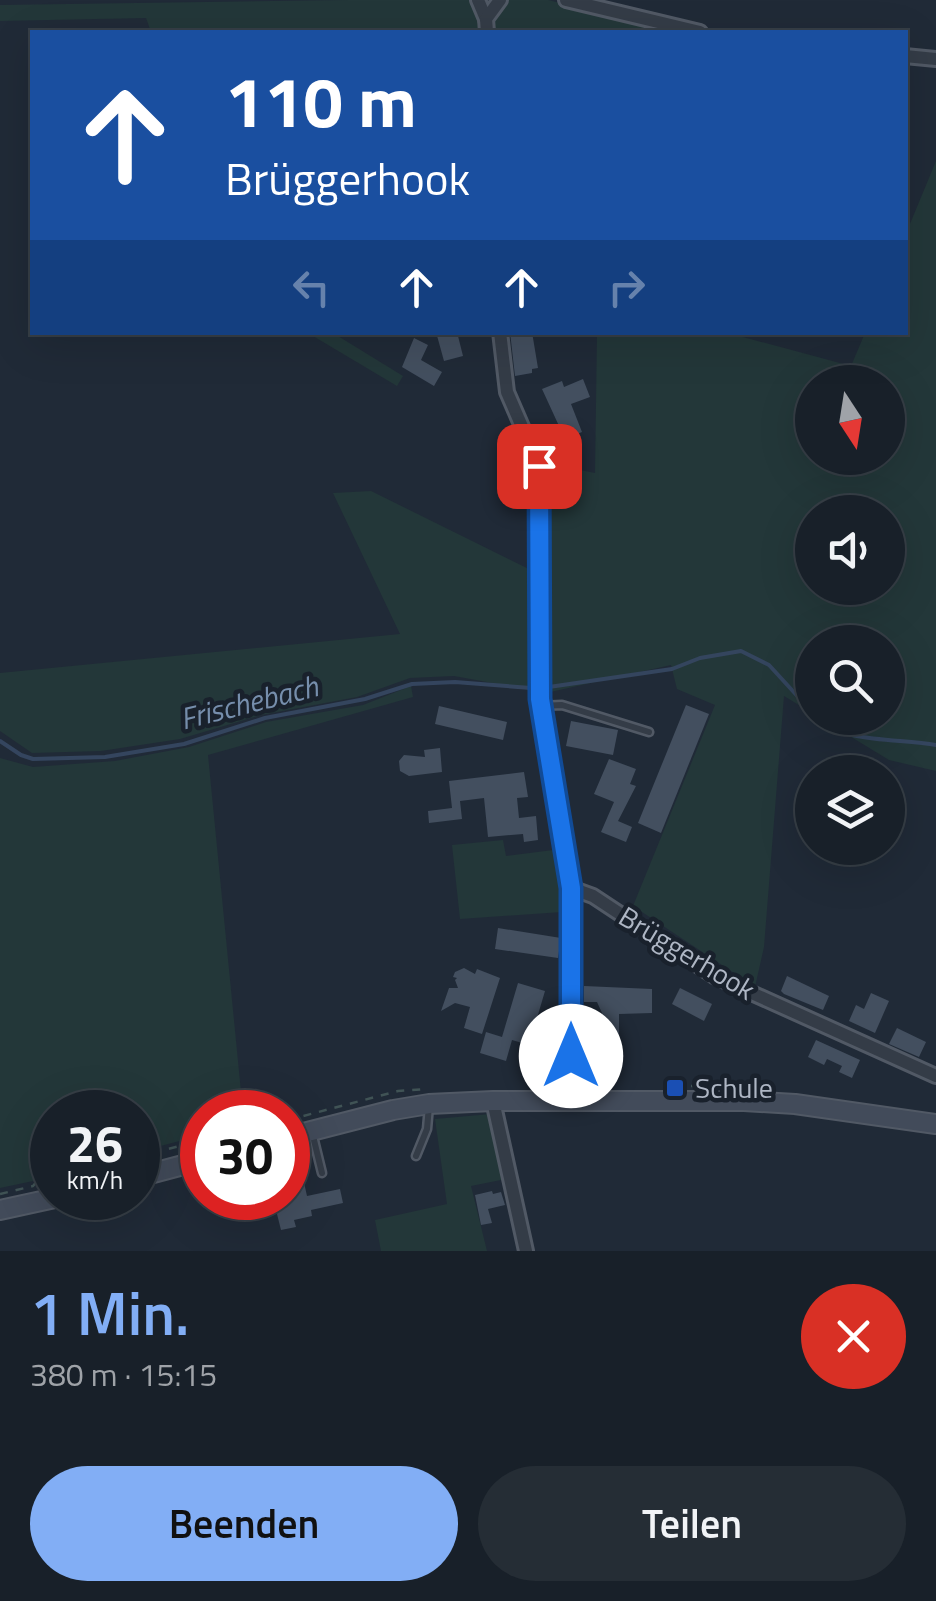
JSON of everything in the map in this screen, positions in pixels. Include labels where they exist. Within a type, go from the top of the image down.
[{"type":"street","points":[[478,0],[486,26]]},
{"type":"street","points":[[486,26],[500,0]]},
{"type":"street","points":[[566,0],[692,30]]},
{"type":"street","points":[[908,56],[936,59]]},
{"type":"street","points":[[500,335],[508,392],[539,466],[541,706],[571,888],[572,1100]]},
{"type":"street","name":"Brüggerhook","points":[[571,888],[593,896],[714,976],[936,1076]]},
{"type":"street","points":[[311,1131],[430,1104],[572,1100],[778,1103],[936,1124]]},
{"type":"street","points":[[493,1101],[526,1251]]},
{"type":"street","points":[[0,1210],[30,1204]]},
{"type":"lane","points":[[541,706],[562,705],[649,732]]},
{"type":"lane","points":[[542,1054],[571,1056]]},
{"type":"lane","points":[[416,1156],[428,1129],[430,1104]]},
{"type":"lane","points":[[311,1131],[322,1173]]},
{"type":"path","points":[[0,1194],[30,1187]]},
{"type":"green space","points":[[472,0],[483,30],[150,30],[146,18],[0,21],[0,5]]},
{"type":"green space","points":[[506,0],[548,0],[674,30],[492,30],[492,22]]},
{"type":"green space","points":[[936,161],[936,771],[905,764],[905,755],[881,755],[848,735],[905,735],[905,625],[795,625],[795,703],[784,696],[764,947],[755,987],[633,906],[715,705],[677,689],[671,665],[546,693],[454,676],[410,678],[357,697],[261,715],[180,739],[101,751],[32,753],[0,731],[0,673],[400,634],[333,493],[371,491],[535,572],[545,463],[595,473],[597,335],[735,335],[847,365],[795,365],[795,475],[905,475],[905,365],[851,365],[864,335],[908,335],[908,229]]},
{"type":"green space","points":[[311,335],[336,335],[403,376],[397,386]]},
{"type":"green space","points":[[411,686],[413,697],[208,755],[241,1090],[180,1090],[180,1141],[160,1146],[160,1090],[30,1090],[30,1182],[0,1188],[0,758],[33,767],[115,761],[189,747],[266,722],[363,705]]},
{"type":"green space","points":[[503,840],[506,856],[561,849],[562,912],[460,919],[452,845]]},
{"type":"green space","points":[[491,1114],[506,1179],[471,1186],[487,1251],[381,1251],[375,1220],[447,1204],[435,1119]]},
{"type":"building","points":[[437,335],[458,335],[463,356],[444,361]]},
{"type":"building","points":[[510,335],[532,335],[538,368],[515,376]]},
{"type":"building","points":[[414,338],[428,345],[421,360],[442,372],[434,386],[402,367]]},
{"type":"building","points":[[583,379],[590,397],[571,404],[582,432],[565,439],[542,389],[562,381],[564,387]]},
{"type":"building","points":[[686,705],[709,714],[661,833],[638,823]]},
{"type":"building","points":[[439,706],[507,722],[503,740],[435,724]]},
{"type":"building","points":[[571,721],[618,730],[613,755],[566,746]]},
{"type":"building","points":[[440,748],[442,772],[409,776],[400,771],[399,761],[404,755],[425,757],[424,750]]},
{"type":"building","points":[[609,759],[636,769],[630,784],[636,786],[618,821],[632,827],[626,842],[601,832],[614,802],[594,794]]},
{"type":"building","points":[[524,772],[528,797],[517,798],[519,818],[536,816],[538,840],[524,842],[523,834],[488,837],[484,798],[460,801],[462,819],[429,823],[428,811],[452,808],[449,781]]},
{"type":"building","points":[[498,928],[561,938],[558,958],[495,949]]},
{"type":"building","points":[[464,968],[500,978],[482,1034],[464,1028],[470,1007],[455,1003],[441,1011],[449,988],[458,988],[455,972]]},
{"type":"building","points":[[787,976],[829,996],[823,1010],[784,994],[781,991]]},
{"type":"building","points":[[518,983],[545,991],[535,1025],[542,1027],[536,1047],[512,1040],[506,1061],[480,1053],[486,1032],[502,1037]]},
{"type":"building","points":[[584,986],[652,989],[652,1013],[619,1014],[619,1064],[602,1064],[602,1013],[597,1002],[584,1002]]},
{"type":"building","points":[[680,988],[712,1004],[704,1021],[672,1004]]},
{"type":"building","points":[[871,993],[889,1001],[875,1033],[849,1021],[856,1005],[864,1009]]},
{"type":"building","points":[[897,1028],[926,1042],[919,1057],[889,1044]]},
{"type":"building","points":[[816,1040],[860,1060],[852,1078],[839,1072],[842,1066],[827,1059],[824,1065],[808,1057]]},
{"type":"building","points":[[340,1189],[343,1203],[311,1210],[310,1216],[310,1195]]},
{"type":"building","points":[[501,1192],[505,1205],[488,1209],[492,1223],[481,1225],[475,1195]]},
{"type":"building","points":[[278,1220],[294,1220],[296,1227],[281,1230]]},
{"type":"waterway","points":[[549,687],[672,669],[700,658],[741,651],[769,665],[795,693]]},
{"type":"waterway","name":"Frischebach","points":[[0,741],[33,759],[105,757],[184,744],[265,718],[365,699],[412,684],[455,682],[531,688]]},
{"type":"waterway","points":[[854,735],[936,745]]},
{"type":"place","name":"Schule","points":[[675,1088]]},
{"type":"route","points":[[539,466],[540,699],[571,888],[571,1056]]}]
